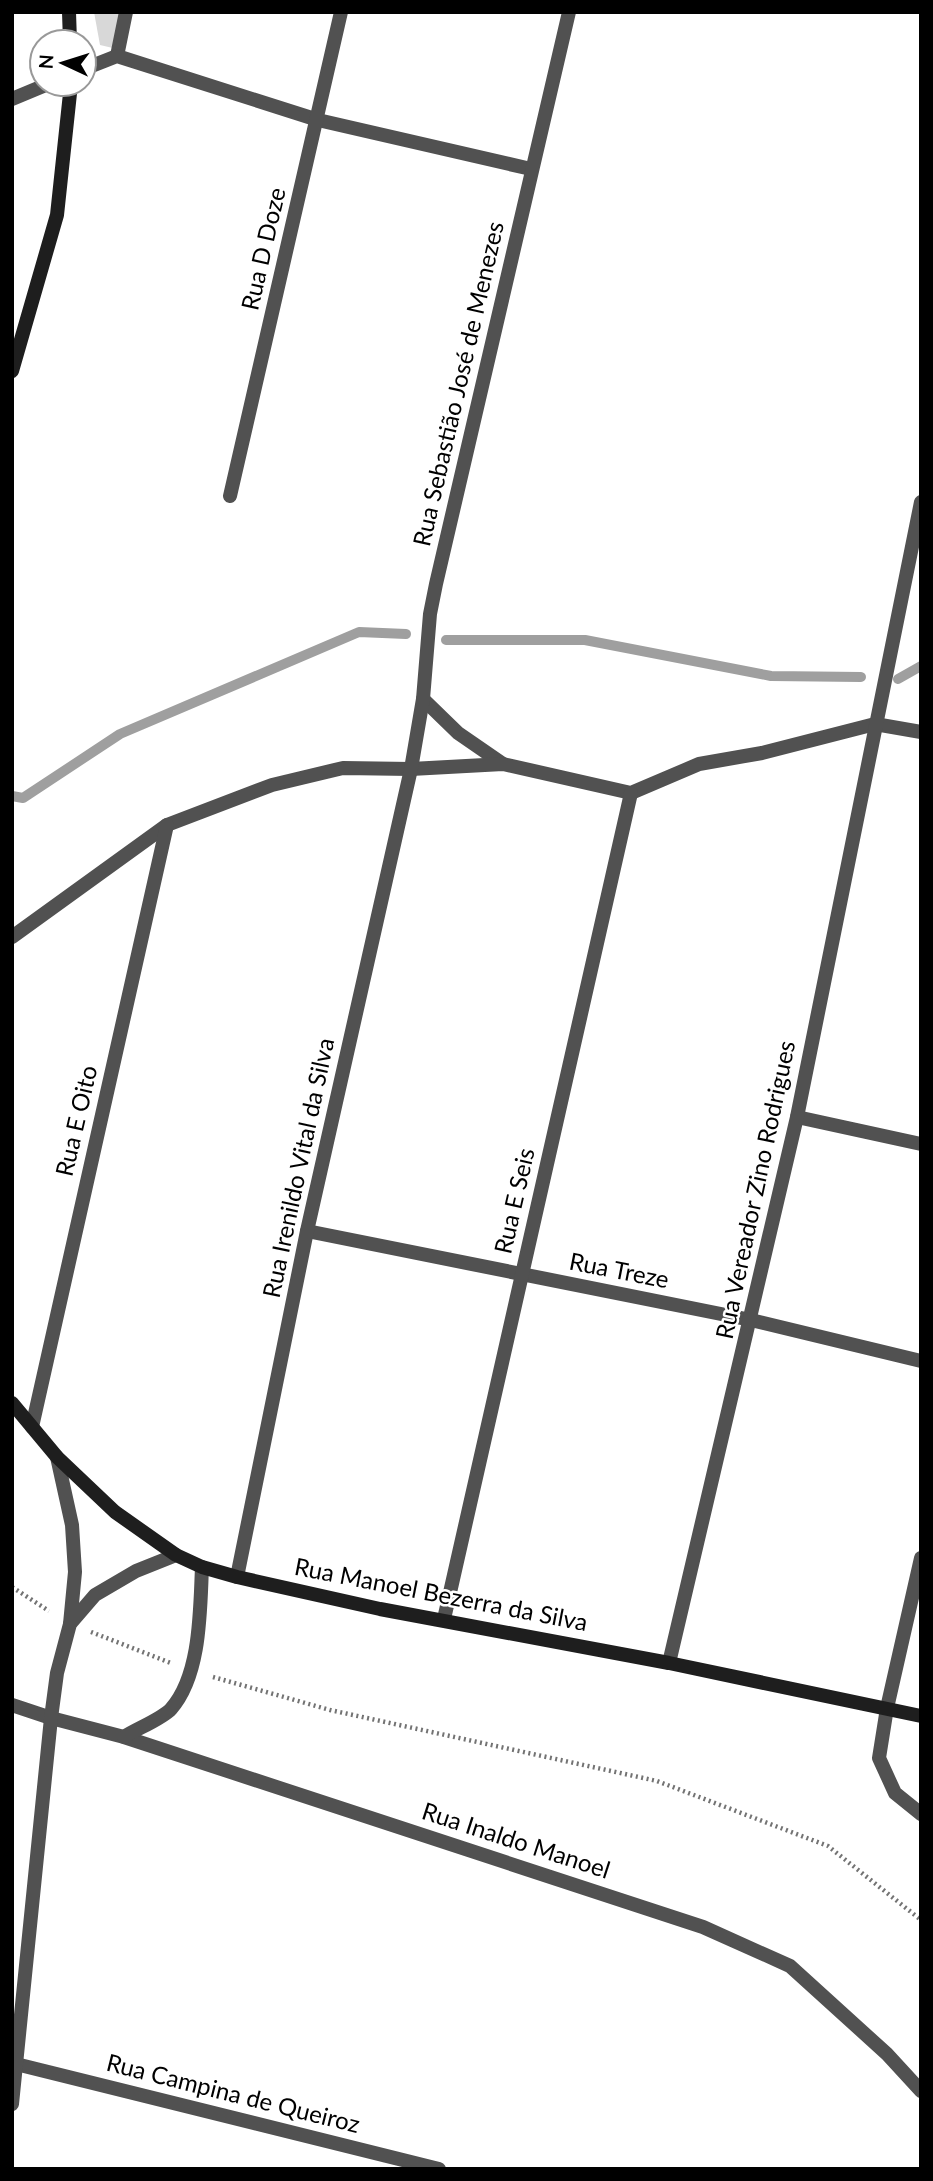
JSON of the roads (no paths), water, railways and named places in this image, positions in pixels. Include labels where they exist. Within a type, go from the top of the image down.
[{"type":"street","points":[[117,56],[126,12]]},
{"type":"street","name":"Rua D Doze","points":[[230,496],[341,12]]},
{"type":"street","name":"Rua Sebastião José de Menezes","points":[[411,769],[423,699],[430,614],[436,584],[569,12]]},
{"type":"street","points":[[98,63],[117,56],[318,120],[531,169]]},
{"type":"street","points":[[12,371],[57,215],[70,98]]},
{"type":"street","name":"Rua Vereador Zino Rodrigues","points":[[670,1663],[797,1117],[921,502]]},
{"type":"street","points":[[423,699],[458,733],[503,764]]},
{"type":"street","points":[[12,937],[167,825],[272,785],[343,768],[411,769],[503,764],[631,793],[699,764],[762,753],[875,724],[921,732]]},
{"type":"street","name":"Rua Irenildo Vital da Silva","points":[[237,1577],[307,1231],[411,769]]},
{"type":"street","name":"Rua E Seis","points":[[444,1619],[631,793]]},
{"type":"street","name":"Rua E Oito","points":[[32,1427],[167,825]]},
{"type":"street","points":[[797,1117],[921,1144]]},
{"type":"street","name":"Rua Treze","points":[[307,1231],[751,1320],[921,1361]]},
{"type":"street","name":"Rua Manoel Bezerra da Silva","points":[[12,1403],[57,1457],[115,1512],[176,1555],[202,1567],[380,1609],[670,1663],[921,1716]]},
{"type":"street","points":[[12,2104],[51,1718],[57,1673],[70,1624],[75,1572],[72,1525],[57,1457]]},
{"type":"street","points":[[70,1624],[95,1595],[136,1571],[176,1555]]},
{"type":"street","points":[[921,1559],[887,1708],[879,1758],[895,1793],[921,1814]]},
{"type":"street","points":[[124,1737],[170,1709],[192,1671],[202,1567]]},
{"type":"street","name":"Rua Inaldo Manoel","points":[[12,1705],[124,1737],[703,1927],[790,1966],[887,2054],[921,2091]]},
{"type":"street","name":"Rua Campina de Queiroz","points":[[16,2064],[439,2169]]},
{"type":"waterway","points":[[12,796],[23,798],[120,734],[359,632],[406,634]]},
{"type":"waterway","points":[[446,640],[585,640],[771,676],[861,677]]},
{"type":"waterway","points":[[898,679],[921,666]]}]
